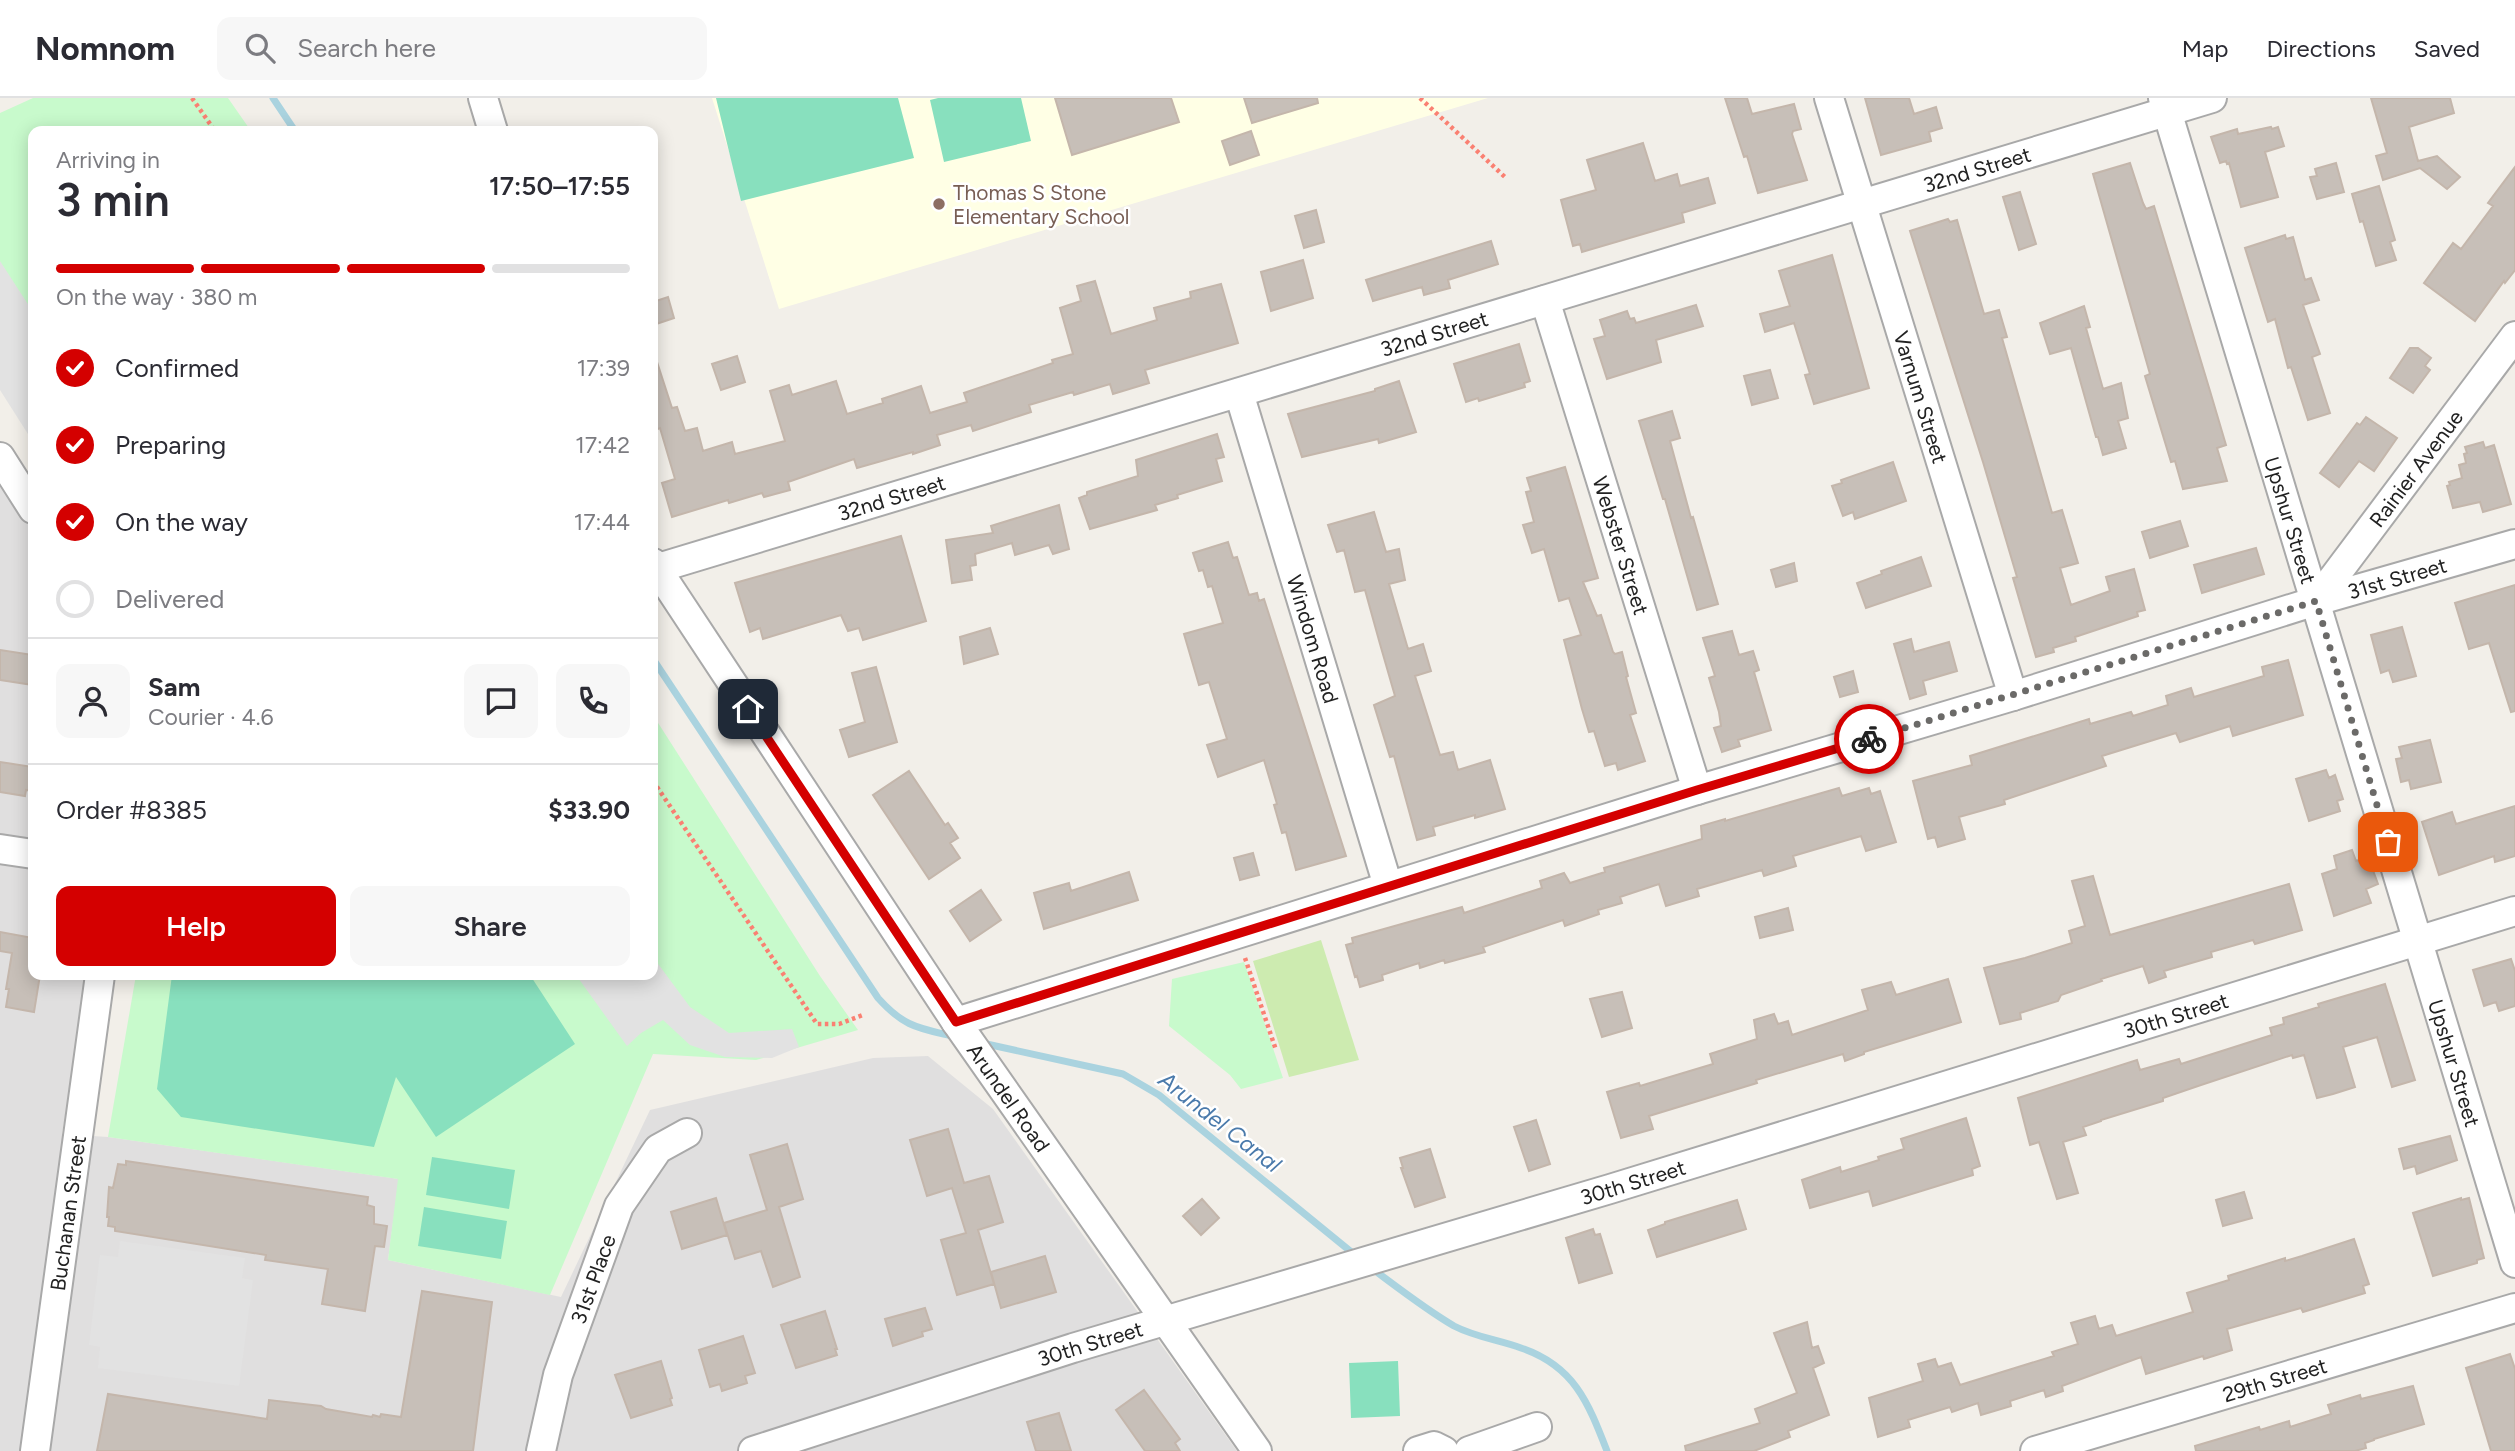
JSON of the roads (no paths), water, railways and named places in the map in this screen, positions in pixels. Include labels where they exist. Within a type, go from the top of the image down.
[{"type":"street","points":[[483,98],[491,126]]},
{"type":"street","name":"Varnum Street","points":[[1829,98],[2012,696]]},
{"type":"street","name":"32nd Street","points":[[658,565],[1860,205],[2165,105],[2212,98]]},
{"type":"street","name":"Upshur Street","points":[[2165,105],[2515,1263]]},
{"type":"street","name":"Webster Street","points":[[1545,300],[1697,790]]},
{"type":"street","name":"Rainier Avenue","points":[[2316,601],[2515,336]]},
{"type":"street","name":"Windom Road","points":[[1239,393],[1388,886]]},
{"type":"street","points":[[0,457],[28,501]]},
{"type":"street","name":"31st Street","points":[[956,1022],[1697,790],[2316,601],[2515,544]]},
{"type":"street","name":"Arundel Road","points":[[658,572],[956,1022],[1257,1451]]},
{"type":"street","points":[[0,849],[28,853]]},
{"type":"street","name":"30th Street","points":[[753,1451],[1164,1321],[1408,1250],[2515,911]]},
{"type":"street","name":"Buchanan Street","points":[[35,1451],[99,980]]},
{"type":"street","name":"31st Place","points":[[541,1451],[558,1375],[619,1206],[658,1149],[687,1133]]},
{"type":"street","name":"29th Street","points":[[2035,1451],[2515,1308]]},
{"type":"street","points":[[1469,1451],[1537,1427]]},
{"type":"street","points":[[1418,1451],[1434,1446],[1444,1451]]},
{"type":"waterway","name":"Arundel Canal","points":[[273,98],[292,126]]},
{"type":"waterway","name":"Arundel Canal","points":[[658,667],[878,998],[905,1021],[922,1029],[956,1037]]},
{"type":"waterway","name":"Arundel Canal","points":[[982,1043],[1123,1074],[1159,1095],[1355,1255]]},
{"type":"waterway","name":"Arundel Canal","points":[[1370,1267],[1454,1326],[1521,1348],[1554,1365],[1577,1388],[1607,1451]]},
{"type":"place","name":"Thomas S Stone Elementary School","points":[[939,204]]}]
